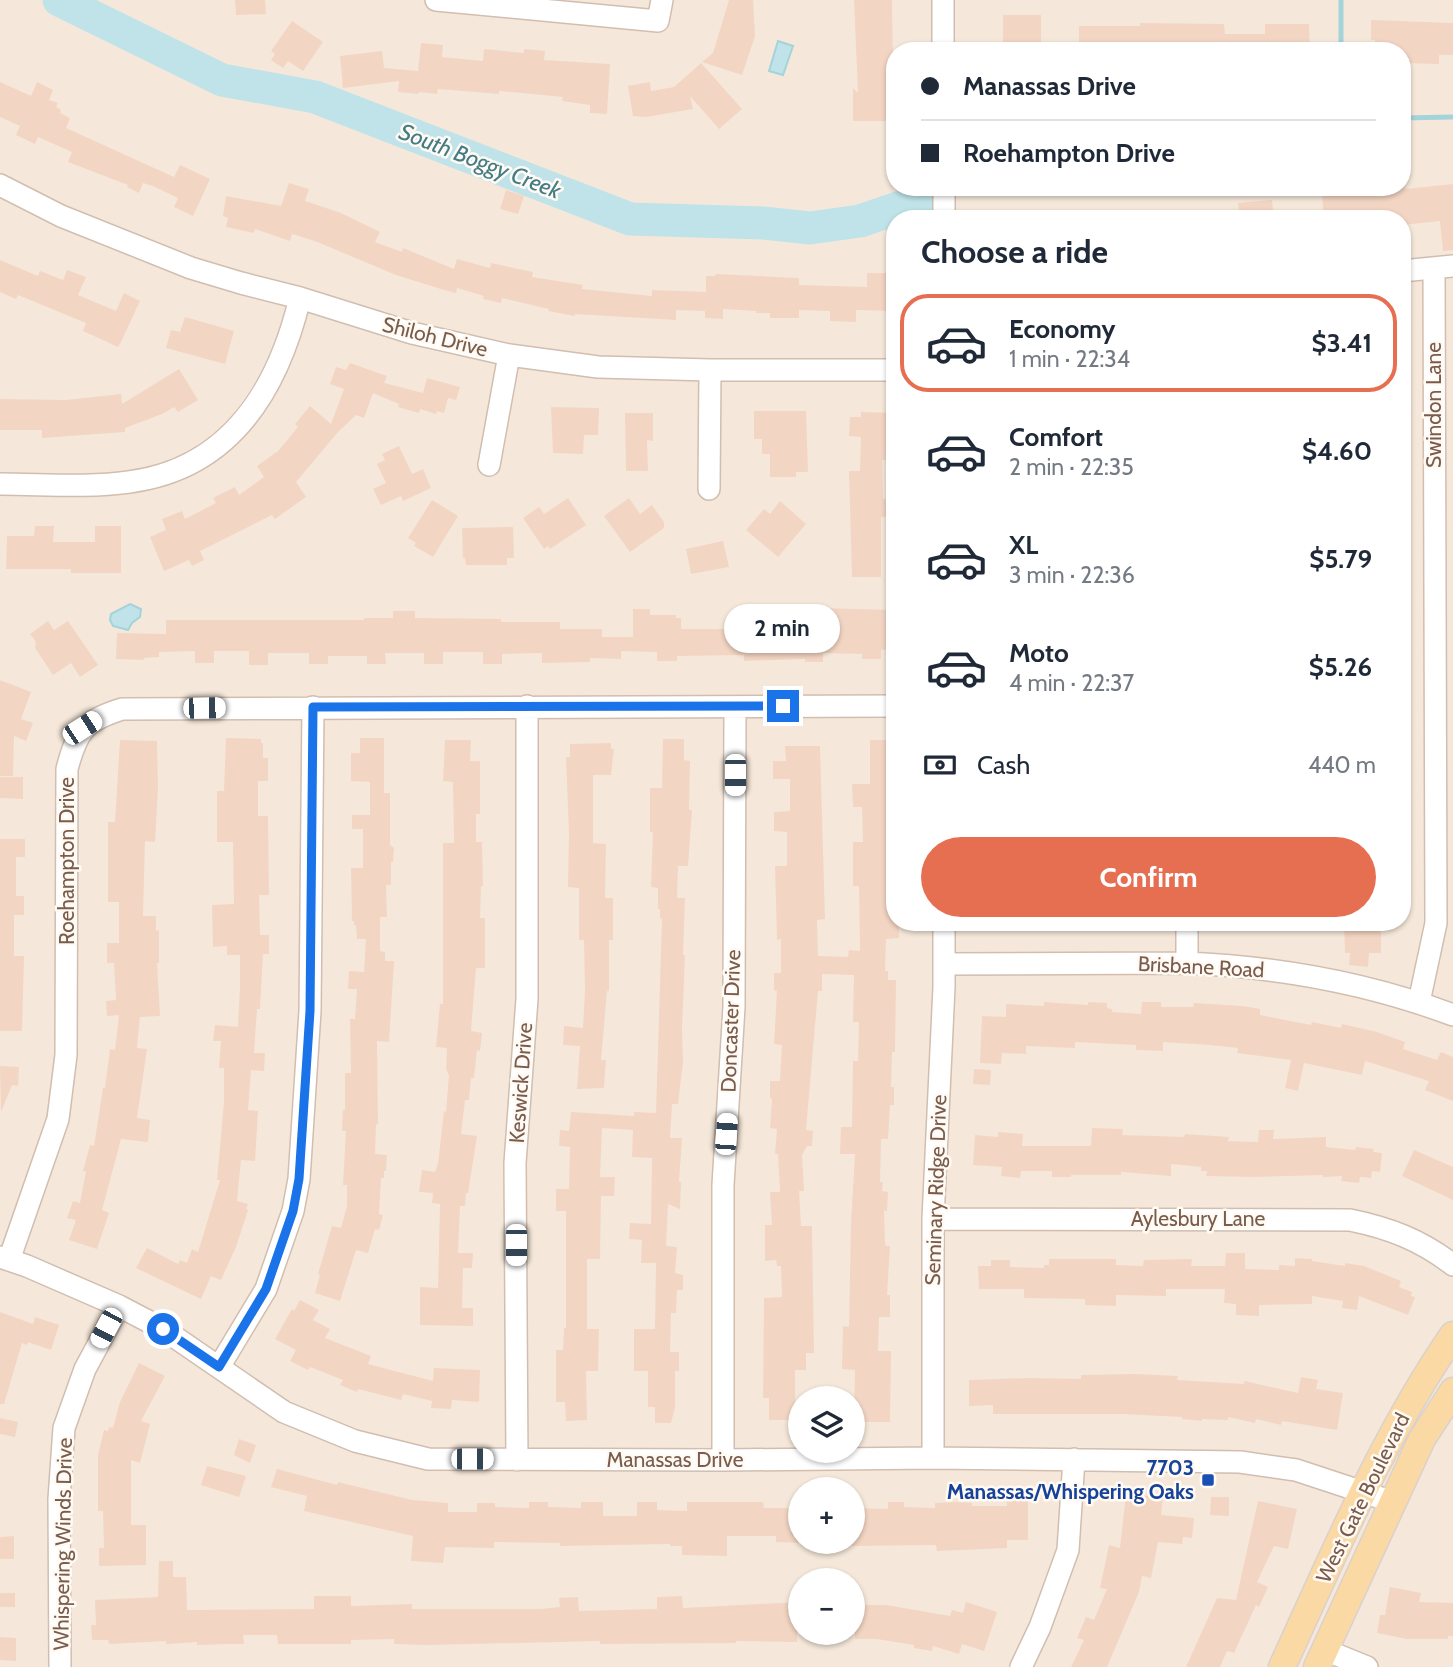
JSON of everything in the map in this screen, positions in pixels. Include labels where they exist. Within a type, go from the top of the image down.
[{"type":"main road","name":"West Gate Boulevard","points":[[1282,1667],[1362,1491],[1430,1368],[1453,1335]]},
{"type":"main road","name":"West Gate Boulevard","points":[[1321,1658],[1422,1439],[1453,1391]]},
{"type":"street","points":[[436,0],[658,22],[662,0]]},
{"type":"street","points":[[943,0],[943,42]]},
{"type":"street","name":"Shiloh Drive","points":[[0,185],[61,216],[191,268],[412,333],[509,355],[597,367],[886,370]]},
{"type":"street","points":[[1411,270],[1443,267]]},
{"type":"street","name":"Swindon Lane","points":[[1419,1002],[1436,923],[1443,267]]},
{"type":"street","points":[[0,484],[131,482],[182,467],[210,451],[247,417],[261,399],[281,360],[300,298]]},
{"type":"street","points":[[489,465],[509,355]]},
{"type":"street","points":[[709,489],[710,370]]},
{"type":"street","name":"Keswick Drive","points":[[517,1460],[515,1163],[527,999],[527,706]]},
{"type":"street","name":"Roehampton Drive","points":[[5,1259],[58,1119],[64,1088],[67,769],[73,745],[82,728],[101,716],[122,709],[886,706]]},
{"type":"street","points":[[219,1367],[266,1289],[293,1211],[299,1179],[310,1011],[313,707]]},
{"type":"street","name":"Doncaster Drive","points":[[723,1460],[723,1185],[734,1007],[735,707]]},
{"type":"street","name":"Seminary Ridge Drive","points":[[933,1458],[933,1219],[944,931]]},
{"type":"street","points":[[1186,931],[1186,963]]},
{"type":"street","name":"Brisbane Road","points":[[944,964],[1186,963],[1233,966],[1304,975],[1419,1002],[1453,1015]]},
{"type":"street","name":"Aylesbury Lane","points":[[933,1219],[1350,1220],[1383,1227],[1414,1238],[1453,1265]]},
{"type":"street","name":"Manassas Drive","points":[[5,1259],[119,1306],[163,1329],[284,1412],[355,1441],[428,1459],[933,1458],[1240,1462],[1296,1470],[1393,1502]]},
{"type":"street","name":"Whispering Winds Drive","points":[[61,1667],[59,1499],[64,1428],[85,1369],[119,1306]]},
{"type":"street","points":[[1021,1667],[1040,1627],[1068,1550],[1072,1524],[1074,1459]]},
{"type":"street","points":[[1321,1658],[1367,1667]]},
{"type":"shaded area","points":[[0,0],[1453,0],[1453,1667],[0,1667]]},
{"type":"water","points":[[778,41],[793,46],[783,75],[769,71]]},
{"type":"water","points":[[130,604],[141,609],[140,617],[128,630],[113,626],[111,614]]},
{"type":"building","points":[[235,0],[265,0],[266,14],[236,15]]},
{"type":"building","points":[[729,0],[753,0],[755,36],[742,75],[702,62],[713,53]]},
{"type":"building","points":[[854,0],[892,0],[893,42],[886,42],[886,121],[853,121],[853,88],[858,93]]},
{"type":"building","points":[[1003,15],[1041,15],[1041,42],[1003,42]]},
{"type":"building","points":[[1371,20],[1453,23],[1453,55],[1439,55],[1439,64],[1411,63],[1411,42],[1371,40]]},
{"type":"building","points":[[292,21],[323,42],[303,71],[288,61],[283,68],[271,60],[275,54],[271,51]]},
{"type":"building","points":[[1140,23],[1224,24],[1225,34],[1265,34],[1265,24],[1309,24],[1310,42],[1079,42],[1079,26],[1140,26]]},
{"type":"building","points":[[421,43],[443,45],[442,57],[483,61],[484,49],[524,53],[524,49],[545,51],[544,60],[610,64],[607,114],[590,113],[590,105],[562,101],[563,97],[438,89],[437,94],[418,94],[398,92],[399,81],[343,88],[340,56],[382,51],[384,68],[418,71]]},
{"type":"building","points":[[701,63],[742,109],[719,129],[690,96],[693,109],[646,117],[633,116],[628,86],[650,82],[651,91],[674,87]]},
{"type":"building","points":[[0,82],[31,96],[37,82],[53,90],[49,100],[58,103],[56,107],[61,110],[60,113],[70,118],[66,128],[174,177],[180,165],[210,179],[193,216],[174,207],[178,198],[153,186],[143,183],[139,193],[127,187],[128,185],[68,162],[72,152],[38,137],[35,144],[16,135],[20,126],[0,117]]},
{"type":"building","points":[[289,183],[309,189],[305,201],[341,213],[380,232],[375,242],[402,252],[403,248],[454,269],[457,259],[490,268],[491,263],[533,272],[532,277],[583,285],[582,289],[652,296],[652,290],[706,292],[706,276],[716,274],[799,278],[799,285],[867,287],[867,273],[886,273],[886,311],[856,310],[856,322],[830,321],[830,311],[799,310],[799,318],[770,318],[770,313],[723,309],[723,319],[705,318],[705,311],[676,310],[676,320],[575,316],[502,298],[501,303],[483,299],[484,296],[457,288],[456,293],[444,290],[396,275],[292,234],[290,241],[255,229],[254,233],[226,227],[228,218],[223,216],[226,196],[281,206]]},
{"type":"building","points":[[1453,184],[1453,250],[1443,251],[1440,221],[1411,224],[1411,210],[1323,210],[1322,196],[1411,196],[1411,188]]},
{"type":"building","points":[[506,190],[524,196],[518,214],[500,209]]},
{"type":"building","points":[[1272,200],[1273,210],[1239,210],[1238,203]]},
{"type":"building","points":[[0,260],[38,276],[40,271],[63,280],[67,270],[86,277],[78,295],[116,311],[124,293],[140,301],[118,347],[83,331],[86,323],[18,295],[16,299],[0,292]]},
{"type":"building","points":[[185,317],[234,331],[225,364],[166,348],[171,330],[180,332]]},
{"type":"building","points":[[350,363],[387,376],[384,383],[423,393],[427,378],[460,387],[456,400],[448,398],[444,413],[437,411],[436,414],[398,407],[399,404],[373,393],[364,418],[356,415],[296,482],[306,497],[275,519],[272,515],[200,551],[204,560],[192,566],[189,560],[164,571],[150,537],[166,530],[162,519],[182,511],[185,519],[216,503],[213,498],[235,487],[239,495],[264,477],[257,466],[278,451],[298,427],[295,424],[310,406],[331,424],[344,389],[330,384],[336,367],[346,370]]},
{"type":"building","points":[[179,369],[198,400],[178,412],[174,407],[125,428],[125,432],[42,438],[42,430],[0,430],[0,399],[66,400],[121,394],[122,404]]},
{"type":"building","points":[[551,407],[599,408],[598,435],[584,435],[583,454],[553,453]]},
{"type":"building","points":[[754,411],[806,411],[808,472],[796,472],[796,477],[770,477],[770,454],[762,454],[762,439],[754,439]]},
{"type":"building","points":[[861,412],[886,413],[886,460],[882,460],[886,517],[881,517],[881,577],[852,577],[849,471],[860,471],[861,437],[849,436],[850,417],[861,417]]},
{"type":"building","points":[[625,413],[653,413],[653,441],[647,440],[648,471],[626,471]]},
{"type":"building","points":[[399,446],[412,474],[423,469],[431,488],[403,501],[401,496],[381,505],[373,489],[386,483],[377,464],[385,460],[382,454]]},
{"type":"building","points":[[568,498],[586,525],[550,549],[548,546],[544,549],[523,518],[539,507],[544,514]]},
{"type":"building","points":[[629,498],[640,514],[652,505],[664,522],[664,528],[630,552],[604,516]]},
{"type":"building","points":[[432,500],[458,516],[433,557],[414,546],[416,543],[408,538]]},
{"type":"building","points":[[780,501],[806,524],[778,557],[746,530],[764,509],[770,514]]},
{"type":"building","points":[[35,526],[54,526],[53,542],[95,542],[95,526],[121,526],[121,573],[71,573],[71,569],[6,569],[7,536],[34,536]]},
{"type":"building","points":[[513,527],[514,558],[507,558],[507,565],[466,565],[463,558],[462,528]]},
{"type":"building","points":[[723,541],[729,567],[691,574],[686,549]]},
{"type":"building","points":[[817,608],[886,610],[886,650],[881,650],[881,659],[862,659],[862,654],[823,653],[823,662],[805,662],[805,659],[744,661],[744,655],[677,656],[677,661],[657,661],[657,652],[621,651],[621,659],[590,658],[590,662],[542,663],[542,653],[502,654],[502,664],[483,664],[483,652],[443,652],[443,664],[424,664],[424,653],[385,653],[386,664],[367,664],[367,656],[328,656],[328,664],[309,664],[309,653],[268,653],[268,665],[249,665],[249,651],[214,651],[214,663],[195,663],[195,651],[159,652],[159,657],[144,660],[116,659],[117,633],[166,634],[166,620],[364,620],[393,618],[393,611],[415,611],[415,618],[560,622],[560,629],[602,629],[602,637],[633,637],[633,609],[650,609],[650,615],[676,615],[676,618],[681,618],[681,629],[745,629],[745,621],[805,621],[805,618],[817,617]]},
{"type":"building","points":[[48,621],[54,630],[68,621],[98,665],[80,677],[71,663],[53,675],[35,648],[36,642],[30,634]]},
{"type":"building","points":[[0,680],[31,692],[21,719],[33,723],[26,741],[14,736],[13,776],[0,776]]},
{"type":"building","points":[[226,738],[261,739],[263,758],[268,758],[268,781],[258,781],[258,816],[268,816],[269,895],[259,895],[260,935],[269,935],[269,954],[263,954],[254,1053],[265,1053],[264,1071],[251,1070],[248,1110],[258,1111],[255,1161],[241,1160],[237,1201],[248,1204],[248,1210],[236,1247],[221,1280],[211,1276],[201,1299],[136,1268],[147,1248],[178,1264],[180,1260],[187,1263],[192,1249],[198,1252],[220,1180],[217,1180],[224,1102],[224,1068],[219,1068],[221,1041],[213,1041],[215,1025],[238,1027],[240,987],[240,955],[227,955],[227,946],[213,947],[212,905],[234,904],[233,842],[217,842],[217,791],[224,791]]},
{"type":"building","points":[[360,738],[384,738],[384,793],[390,793],[390,845],[394,848],[391,885],[386,885],[387,917],[380,917],[380,951],[385,952],[385,961],[394,961],[389,1042],[377,1041],[378,1125],[376,1124],[375,1154],[387,1155],[386,1171],[384,1178],[381,1178],[379,1214],[383,1215],[379,1230],[375,1229],[368,1253],[356,1250],[340,1301],[315,1293],[332,1226],[341,1228],[347,1206],[347,1185],[343,1185],[346,1131],[342,1131],[345,1073],[351,1073],[350,1019],[355,1019],[357,989],[348,989],[349,971],[364,972],[366,939],[357,939],[356,925],[352,921],[351,868],[363,868],[363,829],[352,829],[352,815],[370,815],[370,782],[351,781],[351,753],[360,753]]},
{"type":"building","points":[[663,739],[684,739],[684,760],[690,761],[689,810],[692,810],[688,866],[678,866],[677,898],[685,898],[683,1062],[678,1104],[672,1104],[670,1138],[682,1138],[680,1209],[668,1204],[666,1246],[677,1247],[675,1273],[683,1275],[683,1290],[677,1290],[676,1313],[671,1313],[670,1352],[679,1352],[679,1371],[675,1371],[675,1407],[671,1423],[655,1423],[655,1407],[648,1407],[648,1371],[634,1371],[634,1329],[655,1329],[656,1263],[641,1263],[642,1240],[629,1239],[630,1223],[651,1224],[652,1158],[632,1157],[633,1130],[602,1128],[600,1177],[615,1177],[614,1196],[601,1196],[600,1259],[587,1259],[587,1329],[599,1329],[598,1371],[586,1371],[587,1420],[566,1421],[565,1402],[556,1402],[556,1350],[563,1350],[566,1328],[566,1211],[556,1211],[556,1189],[569,1189],[570,1147],[559,1146],[560,1130],[569,1131],[571,1112],[634,1116],[634,1112],[656,1113],[662,919],[658,909],[658,888],[651,887],[653,832],[650,832],[650,788],[662,788]]},
{"type":"building","points":[[120,740],[157,741],[155,842],[145,841],[143,916],[156,916],[156,931],[159,930],[157,963],[160,1016],[140,1017],[137,1048],[147,1049],[137,1118],[150,1120],[148,1142],[121,1139],[102,1210],[109,1213],[97,1249],[69,1240],[76,1220],[67,1218],[73,1201],[80,1203],[86,1171],[83,1171],[90,1145],[94,1146],[110,1049],[115,1050],[119,1015],[107,1016],[106,1001],[116,1000],[114,963],[107,963],[107,943],[119,943],[119,902],[108,902],[108,822],[115,822]]},
{"type":"building","points":[[445,740],[471,740],[470,761],[480,761],[480,814],[476,814],[476,842],[482,842],[483,886],[480,918],[485,918],[485,968],[476,968],[471,1031],[482,1033],[474,1078],[471,1078],[469,1100],[465,1100],[461,1134],[477,1136],[465,1206],[460,1206],[458,1253],[473,1253],[472,1268],[463,1268],[462,1308],[473,1308],[473,1326],[420,1325],[420,1287],[438,1288],[440,1204],[432,1203],[433,1193],[419,1192],[422,1170],[435,1172],[438,1164],[449,1075],[446,1069],[447,1048],[436,1047],[440,1004],[443,1004],[443,843],[454,843],[453,782],[443,781]]},
{"type":"building","points":[[870,740],[886,740],[886,931],[899,931],[899,938],[886,939],[885,971],[888,971],[888,980],[896,980],[895,1052],[892,1052],[891,1087],[894,1087],[894,1105],[890,1105],[888,1139],[881,1139],[880,1182],[883,1182],[882,1191],[888,1192],[887,1211],[884,1211],[885,1241],[886,1246],[890,1246],[887,1295],[890,1295],[890,1317],[879,1317],[878,1351],[891,1351],[890,1422],[865,1422],[865,1386],[855,1386],[855,1370],[842,1369],[843,1326],[849,1327],[855,1154],[840,1154],[841,1127],[852,1127],[853,1061],[858,1061],[859,1022],[853,1022],[854,975],[822,974],[822,991],[818,991],[806,1130],[813,1131],[812,1146],[807,1146],[802,1155],[804,1191],[799,1191],[801,1226],[812,1226],[814,1353],[806,1353],[806,1370],[795,1370],[795,1386],[788,1386],[788,1420],[769,1420],[769,1398],[763,1398],[764,1298],[782,1297],[781,1266],[777,1266],[776,1260],[765,1261],[765,1225],[772,1225],[770,1192],[780,1192],[778,1154],[775,1154],[777,1129],[770,1128],[770,1081],[780,1081],[782,1045],[774,1044],[777,991],[774,990],[774,973],[781,973],[781,939],[777,940],[775,866],[787,866],[787,832],[774,831],[774,812],[790,811],[790,779],[773,779],[773,761],[786,761],[785,746],[820,746],[825,919],[817,920],[818,956],[848,957],[849,950],[860,951],[859,886],[853,886],[853,842],[863,842],[862,807],[853,807],[852,784],[870,784]]},
{"type":"building","points":[[611,743],[611,749],[614,749],[611,775],[593,775],[593,843],[606,844],[605,898],[613,898],[613,940],[609,940],[609,991],[601,1060],[606,1060],[604,1088],[577,1089],[580,1046],[563,1045],[564,1026],[583,1028],[585,991],[584,940],[579,940],[579,888],[568,887],[566,757],[570,757],[570,744]]},
{"type":"building","points":[[0,777],[23,777],[23,799],[0,798]]},
{"type":"building","points":[[0,839],[25,839],[25,857],[16,857],[16,896],[24,896],[24,915],[14,915],[14,956],[24,956],[22,1031],[0,1031]]},
{"type":"building","points":[[1344,931],[1381,931],[1381,953],[1369,953],[1368,967],[1349,965],[1350,953],[1345,953]]},
{"type":"building","points":[[1044,1002],[1088,1005],[1088,1002],[1107,1003],[1107,1008],[1112,1009],[1112,1012],[1141,1014],[1142,1002],[1161,1002],[1161,1007],[1193,1007],[1194,1003],[1243,1006],[1260,1009],[1260,1015],[1311,1025],[1312,1022],[1341,1028],[1342,1024],[1377,1032],[1405,1042],[1403,1049],[1437,1060],[1441,1052],[1453,1057],[1453,1101],[1425,1090],[1429,1081],[1365,1061],[1362,1075],[1304,1063],[1298,1091],[1285,1088],[1291,1060],[1237,1053],[1238,1048],[1210,1045],[1163,1042],[1163,1051],[1136,1050],[1136,1045],[1075,1042],[1075,1048],[1026,1046],[1026,1054],[1002,1053],[1001,1064],[980,1063],[982,1016],[1006,1017],[1006,1004],[1044,1006]]},
{"type":"building","points":[[0,1066],[19,1067],[18,1086],[12,1085],[1,1112]]},
{"type":"building","points":[[974,1069],[991,1070],[990,1085],[973,1084]]},
{"type":"building","points":[[1092,1128],[1123,1129],[1122,1135],[1184,1137],[1185,1134],[1229,1137],[1228,1141],[1258,1142],[1259,1130],[1274,1130],[1273,1139],[1326,1137],[1326,1147],[1355,1150],[1356,1147],[1382,1153],[1380,1172],[1372,1171],[1371,1178],[1360,1177],[1359,1183],[1341,1181],[1342,1176],[1323,1175],[1206,1176],[1207,1171],[1201,1171],[1201,1167],[1171,1164],[1171,1176],[1121,1172],[1121,1175],[1052,1177],[1052,1171],[1021,1171],[1020,1178],[1001,1176],[1002,1167],[973,1165],[975,1135],[998,1137],[998,1132],[1023,1134],[1022,1146],[1091,1146]]},
{"type":"building","points":[[1414,1150],[1453,1167],[1453,1200],[1402,1176]]},
{"type":"building","points":[[1226,1253],[1245,1253],[1245,1269],[1279,1270],[1279,1265],[1295,1266],[1295,1258],[1345,1266],[1345,1263],[1364,1266],[1401,1281],[1399,1287],[1412,1292],[1411,1296],[1415,1297],[1408,1315],[1359,1296],[1357,1310],[1342,1308],[1343,1301],[1312,1296],[1312,1304],[1259,1305],[1259,1316],[1236,1315],[1236,1304],[1224,1303],[1225,1289],[1166,1289],[1166,1296],[1116,1295],[1116,1306],[1085,1305],[1085,1299],[1024,1298],[1024,1289],[979,1289],[978,1266],[991,1266],[991,1260],[1010,1260],[1010,1267],[1044,1268],[1044,1265],[1049,1265],[1049,1259],[1116,1259],[1116,1265],[1143,1266],[1144,1260],[1192,1259],[1191,1266],[1225,1266]]},
{"type":"building","points":[[300,1300],[319,1310],[313,1320],[330,1329],[325,1338],[371,1356],[368,1364],[433,1381],[434,1368],[480,1370],[479,1402],[452,1400],[451,1409],[431,1408],[432,1401],[403,1394],[401,1400],[358,1389],[357,1392],[340,1385],[343,1380],[310,1367],[308,1370],[290,1361],[296,1350],[275,1339]]},
{"type":"building","points":[[0,1312],[33,1324],[35,1317],[59,1325],[51,1350],[28,1342],[27,1345],[22,1343],[4,1404],[0,1404]]},
{"type":"building","points":[[139,1363],[165,1376],[141,1421],[150,1424],[140,1463],[131,1460],[131,1525],[146,1525],[146,1565],[99,1566],[99,1548],[104,1548],[103,1511],[98,1511],[98,1455],[104,1430],[113,1428],[120,1402]]},
{"type":"building","points":[[1081,1375],[1178,1376],[1177,1380],[1244,1384],[1244,1381],[1298,1393],[1301,1377],[1318,1380],[1316,1389],[1343,1393],[1337,1430],[1282,1421],[1281,1425],[1256,1419],[1255,1423],[1228,1417],[1228,1420],[1202,1421],[1182,1417],[1122,1414],[993,1414],[993,1405],[969,1406],[969,1380],[1081,1379]]},
{"type":"building","points":[[0,1418],[18,1422],[15,1437],[0,1434]]},
{"type":"building","points":[[239,1439],[256,1445],[250,1463],[234,1455]]},
{"type":"building","points":[[207,1466],[246,1476],[239,1497],[201,1485]]},
{"type":"building","points":[[277,1469],[337,1485],[338,1482],[412,1500],[448,1503],[448,1512],[477,1512],[477,1503],[495,1503],[495,1507],[529,1508],[529,1502],[548,1502],[548,1507],[581,1508],[581,1502],[603,1502],[603,1516],[637,1516],[637,1502],[657,1502],[657,1510],[687,1511],[687,1502],[763,1502],[764,1508],[788,1508],[788,1542],[776,1542],[776,1536],[727,1536],[727,1556],[682,1555],[682,1546],[670,1544],[560,1546],[560,1543],[494,1542],[494,1548],[445,1547],[443,1563],[411,1561],[413,1536],[304,1511],[307,1496],[271,1487]]},
{"type":"building","points":[[1126,1494],[1163,1497],[1161,1515],[1194,1518],[1192,1538],[1183,1537],[1182,1544],[1158,1542],[1151,1578],[1142,1576],[1139,1592],[1107,1667],[1071,1667],[1084,1640],[1077,1638],[1086,1617],[1094,1620],[1107,1589],[1100,1588],[1109,1545],[1120,1548]]},
{"type":"building","points":[[1211,1497],[1229,1497],[1229,1516],[1210,1515]]},
{"type":"building","points":[[1007,1501],[1028,1501],[1028,1540],[1007,1540],[1007,1548],[937,1551],[936,1545],[865,1546],[865,1508],[888,1509],[888,1502],[904,1502],[904,1507],[935,1508],[935,1503],[955,1502],[972,1503],[972,1506],[1007,1506]]},
{"type":"building","points":[[1258,1501],[1297,1509],[1288,1549],[1274,1546],[1257,1582],[1268,1587],[1259,1607],[1256,1605],[1234,1653],[1227,1651],[1220,1667],[1186,1667],[1217,1598],[1236,1600]]},
{"type":"building","points":[[14,1536],[14,1559],[0,1559],[0,1537]]},
{"type":"building","points":[[159,1561],[173,1561],[173,1577],[186,1577],[187,1610],[314,1609],[314,1596],[351,1596],[351,1606],[412,1604],[412,1609],[541,1609],[560,1607],[559,1598],[578,1597],[579,1611],[657,1609],[657,1597],[682,1596],[683,1608],[788,1603],[788,1642],[600,1644],[600,1641],[427,1645],[394,1644],[394,1639],[351,1640],[351,1644],[278,1644],[277,1635],[243,1635],[244,1644],[166,1644],[166,1641],[109,1644],[108,1640],[92,1640],[91,1625],[96,1625],[95,1600],[158,1597]]},
{"type":"building","points":[[1390,1587],[1421,1593],[1419,1602],[1453,1603],[1453,1636],[1448,1636],[1448,1639],[1407,1639],[1377,1633],[1380,1615],[1385,1615]]},
{"type":"building","points":[[0,1593],[15,1593],[15,1607],[0,1607]]},
{"type":"building","points":[[966,1602],[997,1612],[984,1651],[962,1644],[959,1654],[933,1646],[932,1651],[914,1648],[914,1645],[865,1639],[865,1605],[886,1605],[950,1616],[952,1610],[963,1613]]},
{"type":"building","points":[[0,1637],[16,1638],[16,1661],[0,1660]]},
{"type":"waterway","name":"South Boggy Creek","points":[[59,0],[222,80],[315,97],[630,219],[763,223],[810,228],[860,221],[886,212]]},
{"type":"waterway","points":[[1341,1],[1341,42]]},
{"type":"waterway","name":"South Boggy Creek","points":[[1411,118],[1453,117]]},
{"type":"waterway","name":"South Boggy Creek","points":[[892,210],[919,201]]},
{"type":"place","name":"7703 Manassas/Whispering Oaks","points":[[1208,1480]]},
{"type":"route","points":[[163,1329],[219,1367],[266,1289],[293,1211],[299,1179],[310,1011],[313,707],[783,706]]}]
